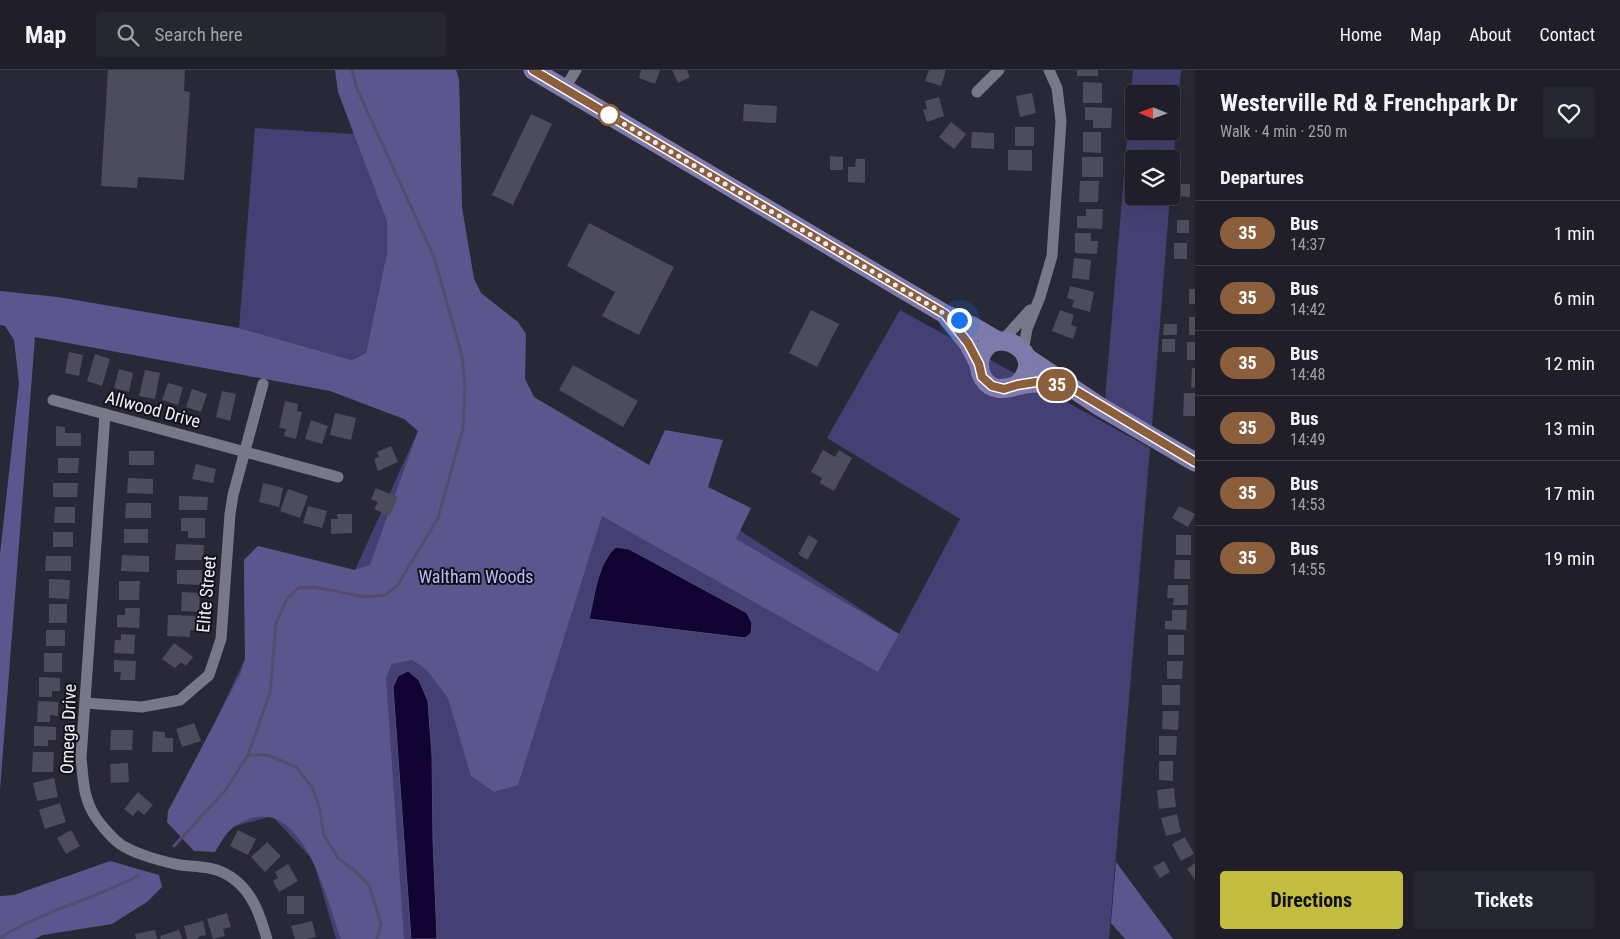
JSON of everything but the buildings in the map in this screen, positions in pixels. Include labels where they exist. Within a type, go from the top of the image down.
[{"type":"main road","points":[[533,70],[945,314],[1000,341],[1014,344],[1025,355],[1070,387],[1195,462]]},
{"type":"main road","points":[[945,314],[968,343],[979,364],[982,377],[992,386],[1004,389],[1036,382],[1070,387]]},
{"type":"main road","points":[[979,364],[985,350],[1000,341]]},
{"type":"main road","points":[[1017,385],[1026,373],[1025,355]]},
{"type":"street","points":[[564,88],[576,70]]},
{"type":"street","points":[[977,92],[999,70]]},
{"type":"street","points":[[1025,355],[1027,329],[1040,297],[1052,256],[1062,120],[1057,88],[1049,70]]},
{"type":"street","points":[[1000,341],[1025,318],[1040,297]]},
{"type":"street","name":"Elite Street","points":[[85,703],[142,707],[180,700],[209,675],[221,638],[233,495],[263,384]]},
{"type":"street","name":"Allwood Drive","points":[[53,400],[338,477]]},
{"type":"street","name":"Omega Drive","points":[[106,414],[81,758],[84,786],[90,808],[106,830],[123,847],[180,865],[199,865],[219,870],[232,877],[246,891],[258,910],[267,939]]},
{"type":"green space","name":"Waltham Woods","points":[[335,70],[456,70],[459,79],[462,208],[474,279],[481,293],[518,322],[526,334],[525,379],[534,397],[649,465],[665,430],[723,440],[708,487],[751,508],[736,539],[899,634],[878,672],[602,516],[518,785],[494,792],[471,776],[448,698],[426,669],[412,660],[392,664],[386,678],[404,939],[341,939],[318,873],[307,850],[293,831],[276,819],[257,817],[234,827],[226,835],[215,852],[194,851],[167,822],[168,811],[240,675],[245,659],[244,560],[258,546],[354,570],[370,565],[418,431],[404,419],[330,391],[35,337],[0,790],[0,554],[19,383],[14,340],[5,326],[0,325],[0,291],[58,297],[239,328],[352,360],[366,353],[387,253],[387,221],[338,92]]},
{"type":"green space","points":[[339,70],[459,79],[462,208],[474,279],[534,397],[899,634],[960,519],[827,438],[900,310],[1150,448],[1109,939],[336,939],[313,860],[272,816],[232,827],[194,851],[167,822],[245,659],[244,560],[258,546],[355,570],[418,431],[383,272],[366,353],[352,360],[239,328],[255,128],[353,134]]},
{"type":"green space","points":[[1133,70],[1181,70],[1180,85],[1132,85]]},
{"type":"green space","points":[[1127,140],[1175,140],[1174,150],[1126,150]]},
{"type":"green space","points":[[1125,164],[1125,205],[1169,205],[1152,426],[1105,399]]},
{"type":"green space","points":[[110,861],[159,875],[162,887],[147,902],[112,924],[43,935],[35,939],[0,939],[0,896],[14,895]]},
{"type":"green space","points":[[1116,862],[1173,939],[1125,939],[1111,923]]},
{"type":"shaded area","points":[[616,547],[629,549],[747,613],[752,623],[751,633],[745,638],[589,619],[601,571]]},
{"type":"shaded area","points":[[408,671],[419,680],[428,701],[432,756],[437,939],[411,939],[393,687],[398,676]]},
{"type":"waterway","points":[[174,846],[225,791],[248,755],[270,693],[276,623],[287,599],[298,588],[314,587],[365,597],[385,595],[397,586],[438,518],[463,428],[465,387],[462,356],[434,257],[357,89],[352,70]]},
{"type":"waterway","points":[[248,755],[268,755],[296,767],[312,787],[319,806],[324,835],[338,858],[369,885],[381,924],[377,939]]},
{"type":"waterway","points":[[0,938],[16,928],[51,912],[122,884],[139,875]]},
{"type":"bus line","name":"35","points":[[533,70],[945,314],[968,343],[979,364],[982,377],[992,386],[1004,389],[1036,382],[1070,387],[1195,462]]},
{"type":"route","points":[[609,115],[902,289],[959,320]]}]
